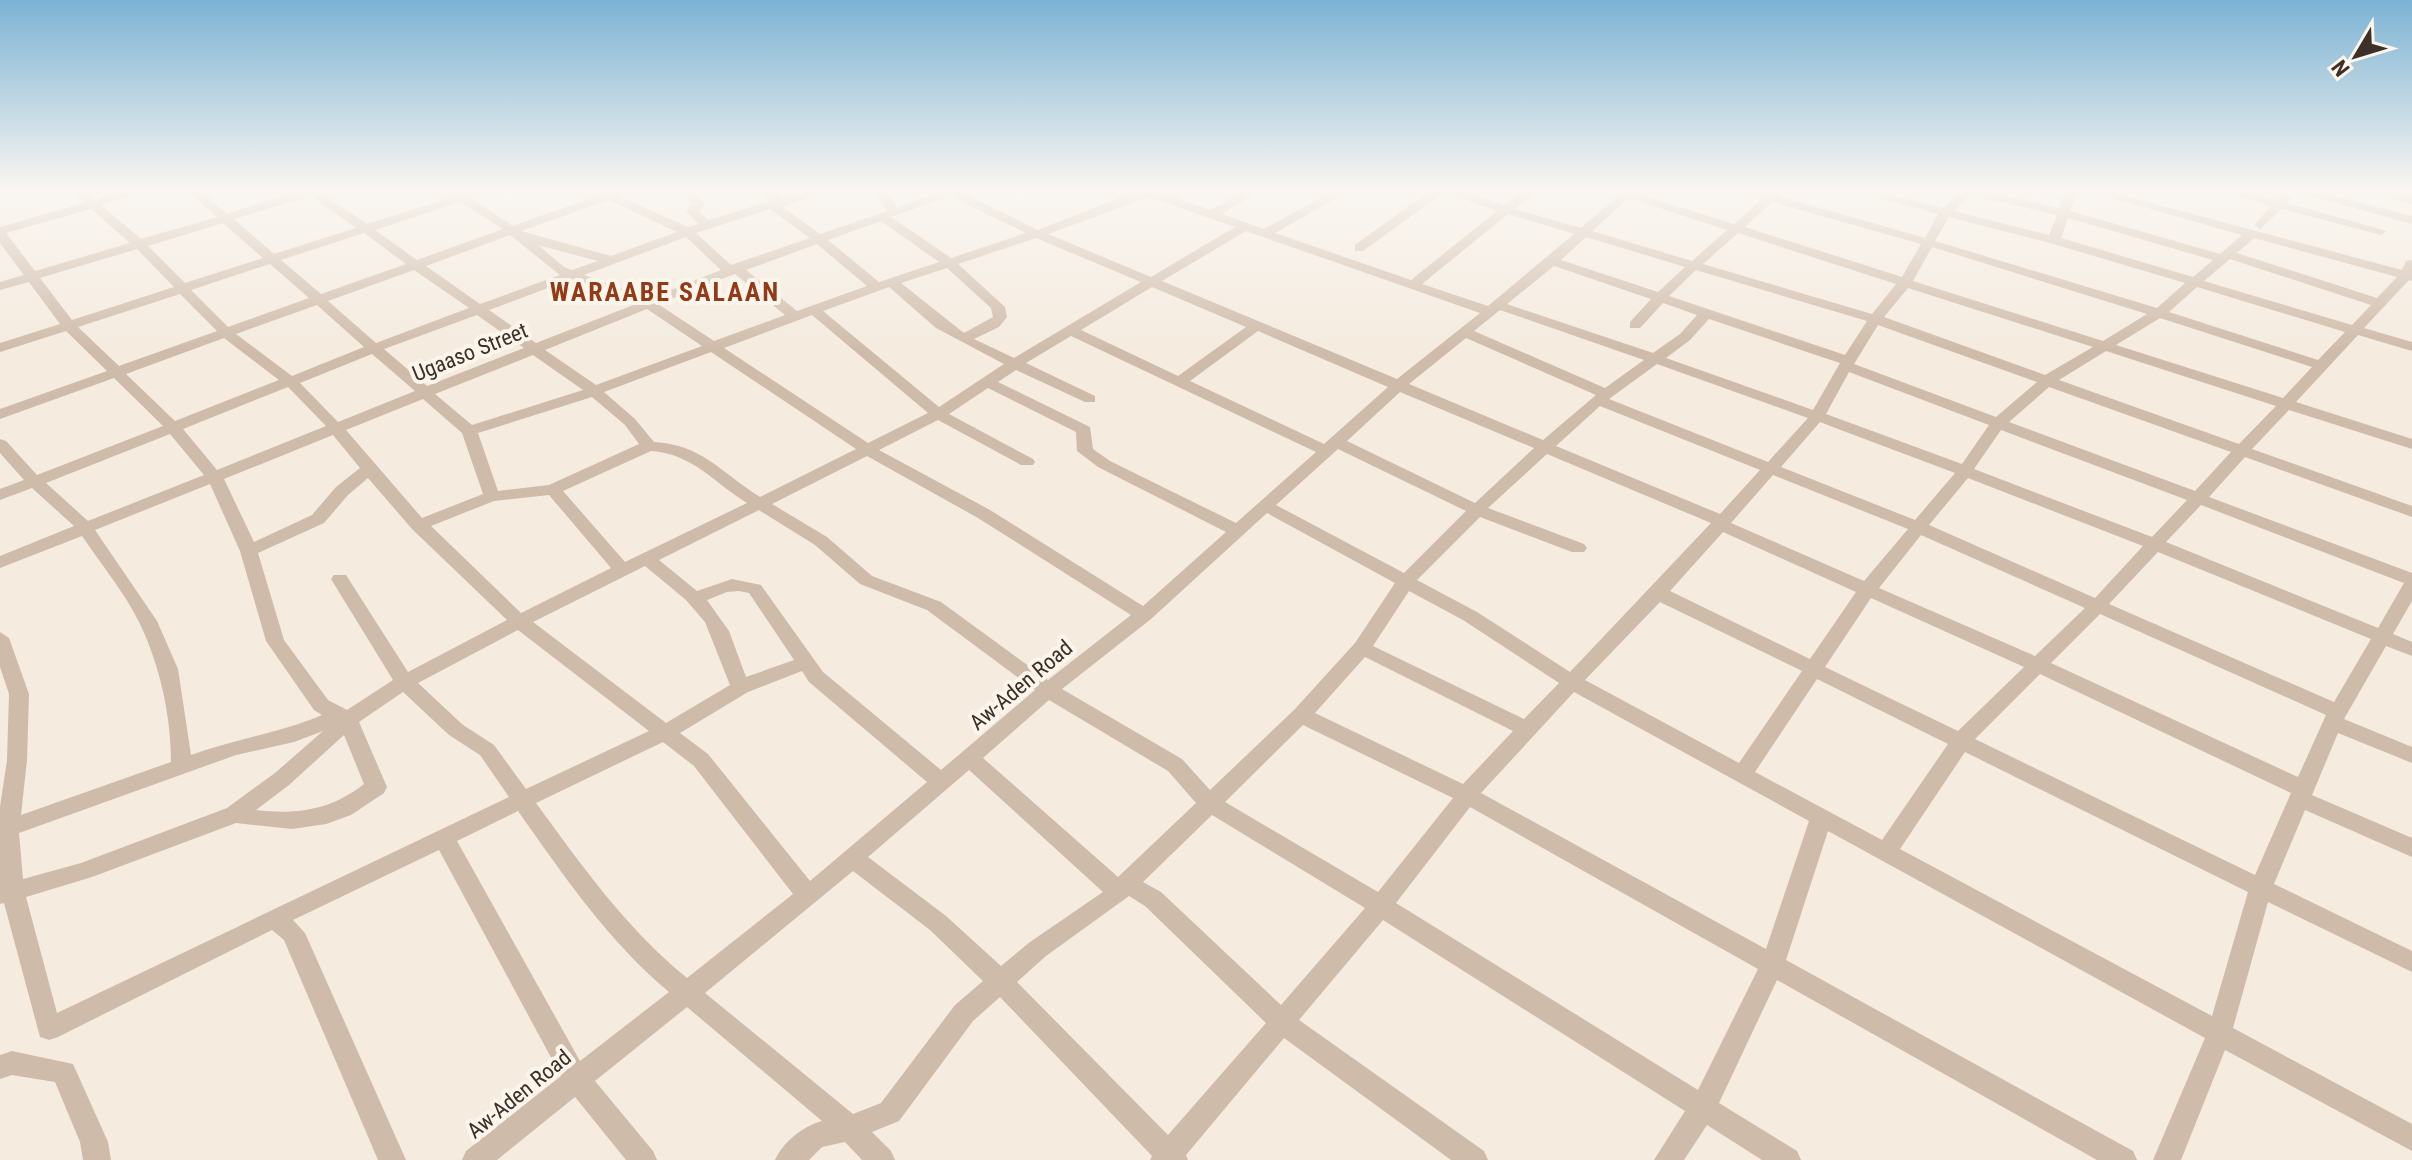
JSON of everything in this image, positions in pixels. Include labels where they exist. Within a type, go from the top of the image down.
[{"type":"street","points":[[8,243],[35,275],[69,326],[174,428],[215,478],[249,551],[275,641],[321,705],[344,717],[376,787],[361,800],[296,822],[274,824],[235,814]]},
{"type":"street","points":[[255,243],[469,431],[492,496]]},
{"type":"street","points":[[0,348],[322,243]]},
{"type":"street","points":[[386,243],[594,391],[630,422],[649,446]]},
{"type":"street","points":[[0,414],[416,265],[487,243]]},
{"type":"street","points":[[527,243],[546,261],[647,303],[717,347],[782,396],[869,451],[984,514],[1144,615]]},
{"type":"street","points":[[550,243],[615,261]]},
{"type":"street","points":[[0,495],[375,348],[660,243]]},
{"type":"street","points":[[701,243],[795,316]]},
{"type":"street","name":"Ugaaso Street","points":[[0,562],[647,303],[808,243]]},
{"type":"street","points":[[825,243],[963,339],[1090,399]]},
{"type":"street","points":[[924,243],[998,307],[1000,317],[994,324],[963,339]]},
{"type":"street","points":[[469,431],[594,391],[883,283],[1008,243]]},
{"type":"street","points":[[1059,243],[1546,445],[2037,665],[2412,848]]},
{"type":"street","points":[[8,828],[181,765],[233,748],[294,735],[344,717],[519,621],[869,451],[938,414],[1016,363],[1216,243]]},
{"type":"street","points":[[1294,243],[1412,285],[1654,357],[1964,472],[2412,649]]},
{"type":"street","points":[[1359,248],[1366,243]]},
{"type":"street","points":[[1412,285],[1464,243]]},
{"type":"street","name":"Aw-Aden Road","points":[[476,1160],[808,896],[1048,690],[1144,615],[1398,386],[1572,243]]},
{"type":"street","points":[[1626,243],[1875,319],[2412,512]]},
{"type":"street","points":[[1635,325],[1660,295],[1723,243]]},
{"type":"street","points":[[1790,243],[2101,347],[2412,444]]},
{"type":"street","points":[[1922,243],[2032,272],[2319,365]]},
{"type":"street","points":[[2065,243],[2412,347]]},
{"type":"street","points":[[2177,243],[2379,303]]},
{"type":"street","points":[[1741,776],[1867,590],[1964,472],[1998,423],[2048,380],[2160,312],[2240,243]]},
{"type":"street","points":[[1886,852],[1963,739],[2099,604],[2410,270],[2309,243]]},
{"type":"street","points":[[0,286],[139,244],[226,333],[292,383],[337,429],[418,525],[519,621],[701,760],[808,896]]},
{"type":"street","points":[[853,858],[938,923],[1001,982],[1169,1158],[1281,1021],[1380,907],[1466,795],[1525,728],[1658,593],[1817,417],[1875,319],[1906,281],[1927,245]]},
{"type":"street","points":[[1552,261],[1660,295],[1847,363],[2412,582],[2335,717],[2260,890],[2219,1034],[2167,1160]]},
{"type":"street","points":[[813,309],[938,414],[1027,462]]},
{"type":"street","points":[[789,1160],[815,1136],[850,1128],[890,1112],[946,1033],[1038,949],[1084,920],[1122,887],[1301,715],[1362,648],[1406,581],[1477,510],[1602,397],[1685,337],[1707,312]]},
{"type":"street","points":[[1178,383],[1256,326]]},
{"type":"street","points":[[1071,331],[1178,383],[1477,510],[1578,548]]},
{"type":"street","points":[[1465,332],[1602,397],[1771,470],[1918,527],[2099,604],[2412,755]]},
{"type":"street","points":[[987,382],[1084,430],[1085,451],[1104,464],[1236,530]]},
{"type":"street","points":[[0,444],[35,482],[84,526],[148,621],[168,669],[181,745],[181,765]]},
{"type":"street","points":[[418,525],[492,496],[553,489],[649,446],[675,448],[700,459],[723,481],[821,541],[866,580],[934,606],[1048,690],[1175,765],[1208,802],[1787,1160]]},
{"type":"street","points":[[249,551],[318,519],[342,491],[369,469]]},
{"type":"street","points":[[553,489],[621,569]]},
{"type":"street","points":[[1264,505],[1470,616],[1570,681],[1741,776],[2412,1138]]},
{"type":"street","points":[[645,558],[697,598],[726,644],[730,667],[741,687]]},
{"type":"street","points":[[340,579],[404,682],[456,730],[487,750],[588,893],[650,962],[689,991],[850,1128],[881,1160]]},
{"type":"street","points":[[697,598],[725,585],[740,583],[755,589],[816,677],[943,783]]},
{"type":"street","points":[[1658,593],[1963,739],[2260,890],[2412,962]]},
{"type":"street","points":[[0,638],[19,694],[6,894],[49,1029],[663,731],[741,687],[804,663]]},
{"type":"street","points":[[1362,648],[1525,728]]},
{"type":"street","points":[[1301,715],[1466,795],[2123,1160]]},
{"type":"street","points":[[6,894],[84,871],[235,814],[282,779],[344,717]]},
{"type":"street","points":[[971,759],[1122,887],[1153,899],[1281,1021],[1474,1160]]},
{"type":"street","points":[[1668,1160],[1703,1108],[1772,966],[1821,818]]},
{"type":"street","points":[[443,837],[576,1078],[643,1160]]},
{"type":"street","points":[[274,918],[293,933],[392,1160]]},
{"type":"street","points":[[0,1067],[12,1063],[64,1072],[94,1142],[97,1160]]},
{"type":"district","name":"WARAABE SALAAN","points":[[665,292]]}]
